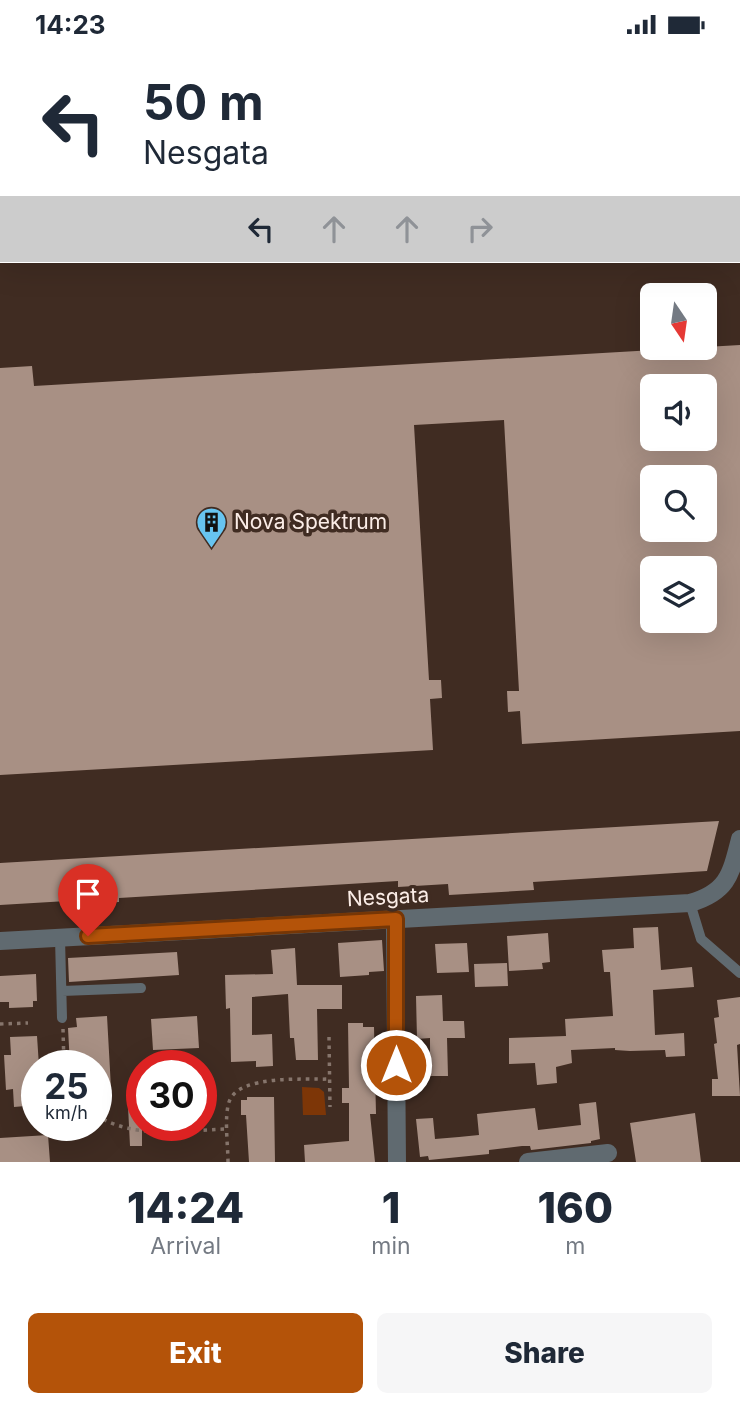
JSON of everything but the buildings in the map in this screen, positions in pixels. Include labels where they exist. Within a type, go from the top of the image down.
[{"type":"street","name":"Nesgata","points":[[0,941],[690,903],[707,898],[724,885],[740,839]]},
{"type":"street","points":[[396,919],[397,1162]]},
{"type":"street","points":[[528,1162],[608,1153]]},
{"type":"lane","points":[[690,903],[701,939],[740,973]]},
{"type":"lane","points":[[60,938],[62,1018]]},
{"type":"lane","points":[[62,991],[141,988]]},
{"type":"path","points":[[62,1018],[63,1050]]},
{"type":"path","points":[[0,1024],[28,1023]]},
{"type":"path","points":[[329,1037],[330,1107]]},
{"type":"path","points":[[228,1162],[229,1101],[237,1090],[253,1082],[330,1079]]},
{"type":"path","points":[[112,1125],[135,1131],[228,1129]]},
{"type":"shaded area","points":[[302,1087],[319,1088],[324,1092],[326,1115],[303,1115]]},
{"type":"place","name":"Nova Spektrum","points":[[211,549]]},
{"type":"route","points":[[88,936],[396,919],[396,1065]]}]
